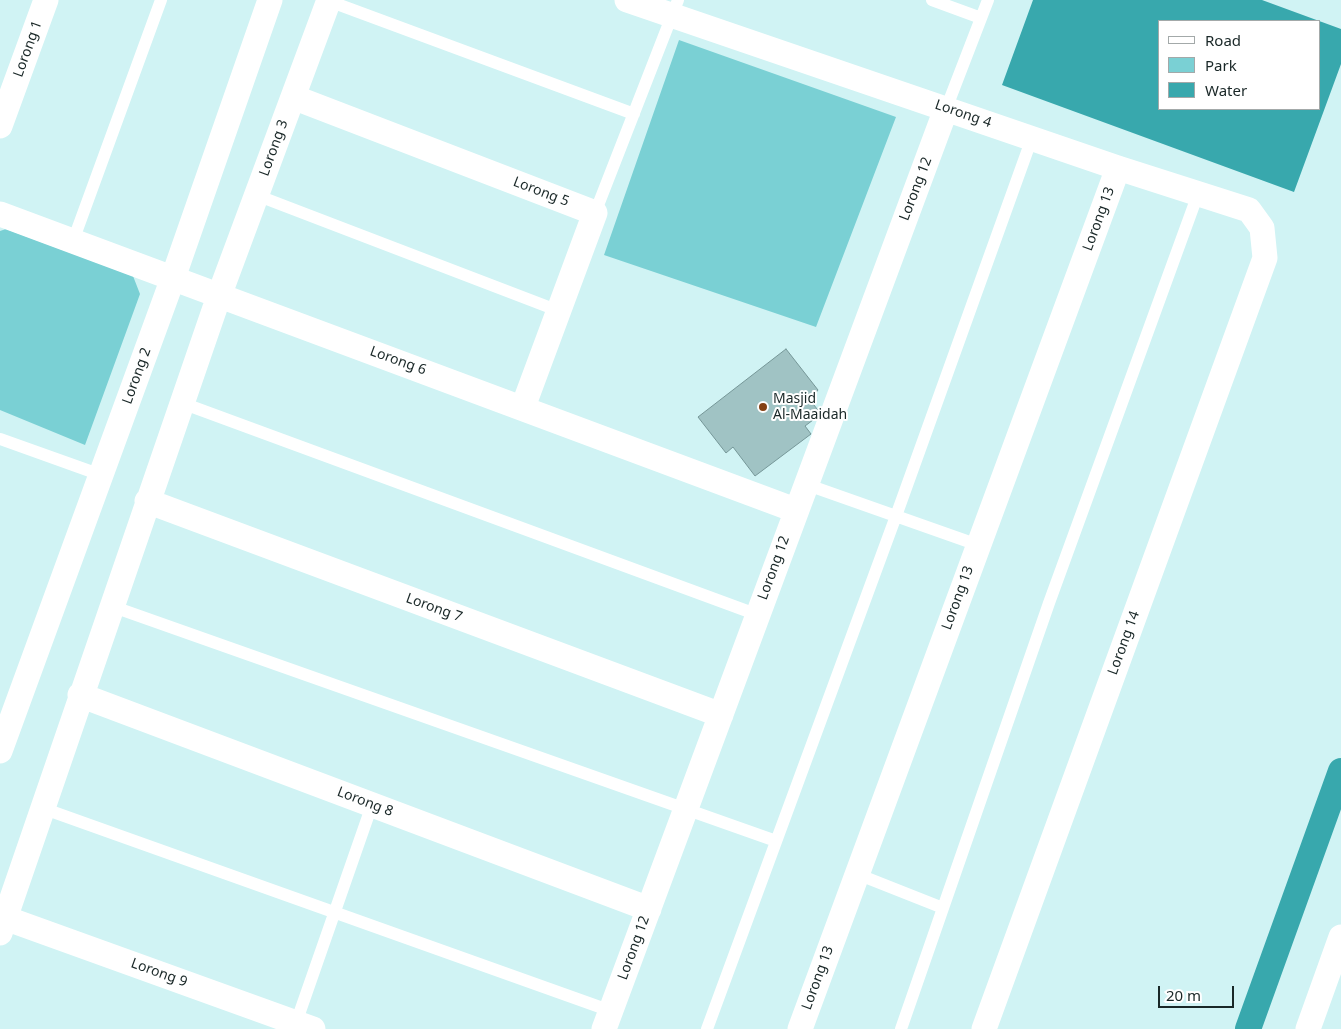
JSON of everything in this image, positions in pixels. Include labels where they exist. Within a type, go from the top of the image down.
[{"type":"street","name":"Lorong 1","points":[[0,126],[46,0]]},
{"type":"street","name":"Lorong 2","points":[[0,751],[173,278],[270,0]]},
{"type":"street","name":"Lorong 3","points":[[3,925],[80,695],[219,296],[329,0]]},
{"type":"street","name":"Lorong 4","points":[[627,0],[675,8],[946,108],[1118,168],[1249,210],[1262,228],[1265,258]]},
{"type":"street","name":"Lorong 5","points":[[293,97],[595,213]]},
{"type":"street","name":"Lorong 12","points":[[608,1020],[795,510],[946,108]]},
{"type":"street","name":"Lorong 13","points":[[800,1029],[1118,168]]},
{"type":"street","points":[[523,407],[595,213]]},
{"type":"street","name":"Lorong 6","points":[[0,214],[523,407],[795,510]]},
{"type":"street","name":"Lorong 14","points":[[984,1029],[1265,258]]},
{"type":"street","name":"Lorong 7","points":[[147,501],[721,715]]},
{"type":"street","name":"Lorong 8","points":[[80,695],[649,909]]},
{"type":"street","name":"Lorong 9","points":[[3,925],[304,1026]]},
{"type":"street","points":[[1308,1029],[1341,937]]},
{"type":"lane","points":[[73,241],[161,0]]},
{"type":"lane","points":[[329,0],[634,114]]},
{"type":"lane","points":[[932,0],[981,18]]},
{"type":"lane","points":[[946,108],[988,0]]},
{"type":"lane","points":[[595,213],[675,8]]},
{"type":"lane","points":[[707,1029],[896,516],[1032,138]]},
{"type":"lane","points":[[901,1029],[1049,603],[1198,194]]},
{"type":"lane","points":[[256,195],[559,311]]},
{"type":"lane","points":[[182,402],[758,615]]},
{"type":"lane","points":[[0,438],[101,476]]},
{"type":"lane","points":[[805,484],[978,545]]},
{"type":"lane","points":[[111,606],[776,841]]},
{"type":"lane","points":[[304,1026],[335,911],[372,805]]},
{"type":"lane","points":[[42,808],[335,911],[608,1020]]},
{"type":"lane","points":[[857,874],[943,908]]},
{"type":"green space","points":[[679,40],[896,117],[816,327],[604,255]]},
{"type":"green space","points":[[6,229],[133,276],[140,294],[85,445],[0,410],[0,231]]},
{"type":"water","points":[[1033,0],[1262,0],[1316,20],[1158,20],[1158,110],[1321,110],[1321,21],[1341,29],[1341,64],[1294,192],[1002,85]]},
{"type":"building","name":"Masjid Al-Maaidah","points":[[786,349],[818,390],[810,400],[821,414],[805,426],[811,434],[755,476],[733,447],[726,453],[698,417]]},
{"type":"waterway","points":[[1248,1029],[1341,771]]},
{"type":"place","name":"Masjid Al-Maaidah","points":[[763,407]]}]
